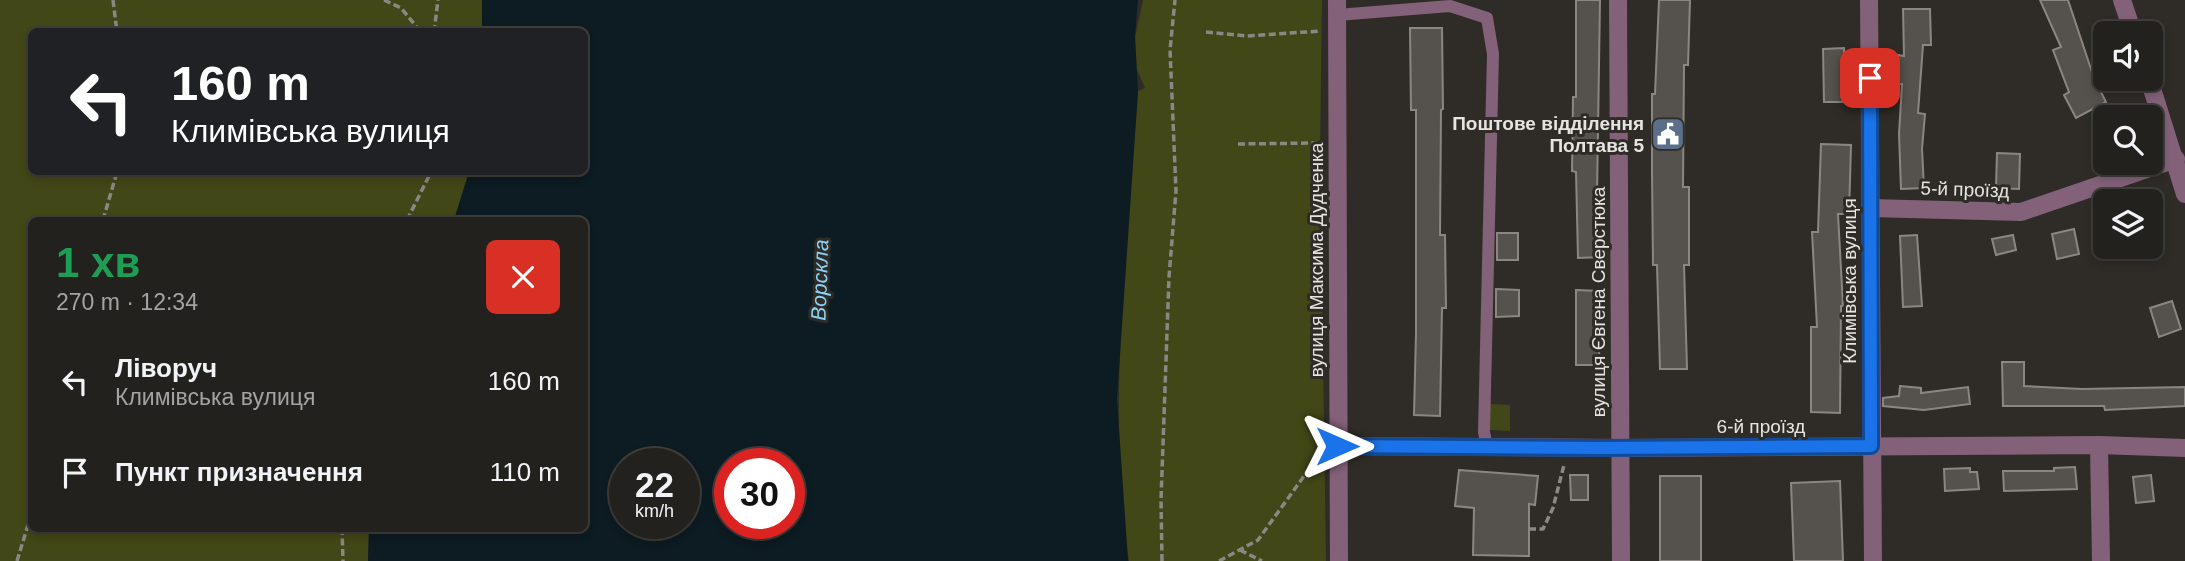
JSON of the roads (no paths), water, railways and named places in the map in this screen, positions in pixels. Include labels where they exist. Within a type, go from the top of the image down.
[{"type":"street","name":"вулиця Євгена Сверстюка","points":[[1618,0],[1621,561]]},
{"type":"street","name":"Климівська вулиця","points":[[1869,0],[1873,561]]},
{"type":"street","points":[[2122,0],[2129,21]]},
{"type":"street","name":"вулиця Максима Дудченка","points":[[1336,7],[1339,561]]},
{"type":"street","points":[[2152,91],[2185,194]]},
{"type":"street","name":"5-й проїзд","points":[[1870,208],[2021,212],[2176,159]]},
{"type":"street","points":[[2099,445],[2101,561]]},
{"type":"street","name":"6-й проїзд","points":[[1337,446],[2185,447]]},
{"type":"lane","points":[[1336,7],[1450,6],[1487,18],[1493,54],[1484,432],[1487,447]]},
{"type":"water","name":"Ворскла","points":[[482,0],[1138,0],[1135,35],[1138,91],[1117,399],[1128,561],[368,561],[369,532],[588,532],[588,217],[455,217],[468,175],[588,175],[588,28],[482,28]]},
{"type":"place","name":"Поштове відділення Полтава 5","points":[[1668,134]]}]
